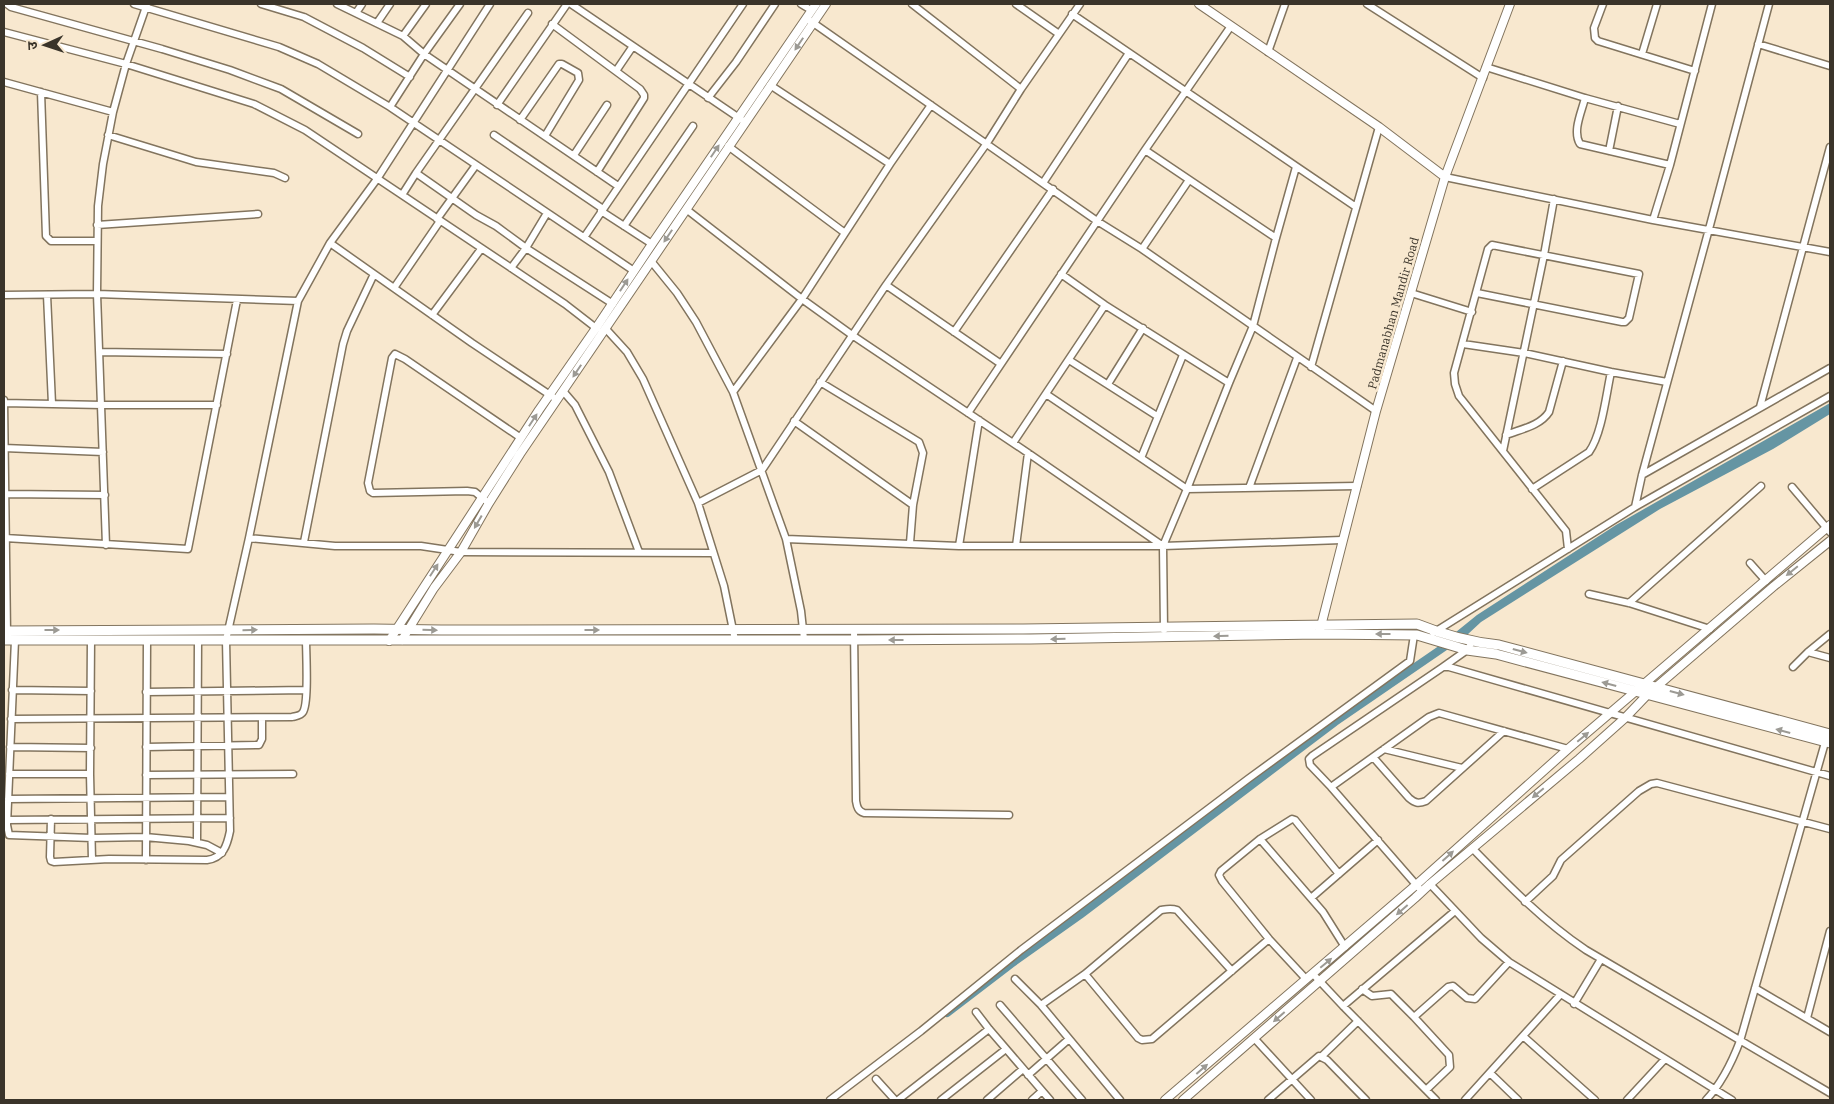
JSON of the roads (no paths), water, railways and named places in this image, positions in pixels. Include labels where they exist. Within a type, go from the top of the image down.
[{"type":"main road","points":[[7,636],[228,630],[734,630],[854,640],[1320,630],[1417,624],[1439,642],[1466,645],[1499,645],[1646,684],[1828,738]]},
{"type":"main road","points":[[7,636],[91,640],[735,640],[854,629],[1164,632]]},
{"type":"main road","points":[[1320,630],[1448,635],[1466,645],[1496,654],[1828,738]]},
{"type":"street","points":[[7,4],[10,7],[230,70],[281,89],[358,134]]},
{"type":"street","points":[[134,4],[147,5],[279,47],[324,67],[390,107],[548,213],[636,268],[645,269]]},
{"type":"street","points":[[261,4],[304,17],[363,48],[410,77]]},
{"type":"street","points":[[337,4],[403,36],[424,54],[497,105],[618,186]]},
{"type":"street","points":[[356,13],[362,4]]},
{"type":"street","points":[[377,23],[390,4]]},
{"type":"street","points":[[403,36],[426,4]]},
{"type":"street","points":[[390,107],[424,54],[460,4]]},
{"type":"street","points":[[51,819],[50,857],[52,861],[207,860],[217,857],[222,853],[228,840],[230,818],[226,640],[298,301],[330,243],[377,179],[490,4]]},
{"type":"street","points":[[497,105],[566,4]]},
{"type":"street","points":[[571,4],[745,122]]},
{"type":"street","points":[[585,236],[743,4]]},
{"type":"street","points":[[708,98],[736,62],[775,4]]},
{"type":"street","points":[[389,640],[481,497],[814,7],[801,4]]},
{"type":"street","points":[[402,640],[434,588],[461,552],[489,503],[563,391],[826,4]]},
{"type":"street","points":[[1016,4],[1059,34]]},
{"type":"street","points":[[698,503],[762,470],[886,285],[988,144],[1021,89],[1080,4]]},
{"type":"street","points":[[1200,4],[1379,127],[1444,177],[1653,220],[1830,252]]},
{"type":"street","points":[[1268,52],[1284,4]]},
{"type":"street","points":[[1367,4],[1483,78]]},
{"type":"street","name":"Padmanabhan Mandir Road","points":[[1320,630],[1376,411],[1444,177],[1510,4]]},
{"type":"street","points":[[1603,4],[1594,28],[1595,38],[1695,71]]},
{"type":"street","points":[[1642,54],[1657,4]]},
{"type":"street","points":[[1653,220],[1670,165],[1712,4]]},
{"type":"street","points":[[1636,507],[1642,475],[1710,229],[1769,4]]},
{"type":"street","points":[[106,545],[96,241],[100,181],[113,112],[126,64],[147,5]]},
{"type":"street","points":[[915,5],[1021,89]]},
{"type":"street","points":[[402,195],[474,88],[528,13]]},
{"type":"street","points":[[1072,14],[1184,92],[1356,207]]},
{"type":"street","points":[[806,18],[1097,221],[1142,249],[1376,411]]},
{"type":"street","points":[[552,24],[640,89],[644,95],[644,98],[597,172]]},
{"type":"street","points":[[968,413],[1144,150],[1231,26]]},
{"type":"street","points":[[4,32],[126,64],[254,104],[305,130],[566,304],[596,328]]},
{"type":"street","points":[[1758,44],[1830,66]]},
{"type":"street","points":[[616,71],[633,46]]},
{"type":"street","points":[[1043,183],[1129,53]]},
{"type":"street","points":[[520,120],[559,64],[578,73],[579,80],[545,136]]},
{"type":"street","points":[[1486,68],[1680,124]]},
{"type":"street","points":[[4,82],[113,112]]},
{"type":"street","points":[[770,85],[890,164]]},
{"type":"street","points":[[41,92],[46,236],[55,241],[96,241]]},
{"type":"street","points":[[1585,98],[1576,132],[1577,140],[1580,144],[1670,165]]},
{"type":"street","points":[[574,155],[607,105]]},
{"type":"street","points":[[733,392],[802,300],[890,164],[931,105]]},
{"type":"street","points":[[1609,151],[1618,106]]},
{"type":"street","points":[[624,226],[693,126]]},
{"type":"street","points":[[1311,367],[1379,127]]},
{"type":"street","points":[[108,135],[196,162],[259,170],[274,173],[285,178]]},
{"type":"street","points":[[494,136],[652,244]]},
{"type":"street","points":[[728,146],[845,233]]},
{"type":"street","points":[[1760,407],[1830,148]]},
{"type":"street","points":[[1144,150],[1276,238]]},
{"type":"street","points":[[394,288],[452,198],[476,165]]},
{"type":"street","points":[[1164,632],[1163,546],[1254,326],[1296,167]]},
{"type":"street","points":[[416,173],[612,304]]},
{"type":"street","points":[[1142,249],[1189,180]]},
{"type":"street","points":[[954,332],[1053,189]]},
{"type":"street","points":[[1503,451],[1554,199]]},
{"type":"street","points":[[686,209],[802,300],[1163,546]]},
{"type":"street","points":[[511,268],[548,213]]},
{"type":"street","points":[[97,225],[258,214]]},
{"type":"street","points":[[330,243],[557,400]]},
{"type":"street","points":[[1477,293],[1625,322],[1629,318],[1639,274],[1492,245],[1488,249],[1454,374],[1459,396],[1566,532],[1568,549]]},
{"type":"street","points":[[432,315],[481,249]]},
{"type":"street","points":[[651,261],[677,292],[733,392],[786,539],[804,635]]},
{"type":"street","points":[[304,542],[343,344],[347,331],[374,274]]},
{"type":"street","points":[[1061,274],[1183,355],[1229,383]]},
{"type":"street","points":[[886,285],[1002,364]]},
{"type":"street","points":[[1411,293],[1472,312]]},
{"type":"street","points":[[4,295],[97,294],[298,301]]},
{"type":"street","points":[[47,295],[52,404]]},
{"type":"street","points":[[5,538],[188,549],[237,300]]},
{"type":"street","points":[[1013,443],[1105,304]]},
{"type":"street","points":[[1108,384],[1143,328]]},
{"type":"street","points":[[606,329],[627,352],[642,379],[698,503],[712,553],[724,586],[735,640]]},
{"type":"street","points":[[1463,344],[1524,352],[1611,372],[1667,382]]},
{"type":"street","points":[[100,352],[227,354]]},
{"type":"street","points":[[489,503],[474,492],[467,491],[373,493],[370,491],[368,483],[394,354],[405,359],[521,438]]},
{"type":"street","points":[[1141,458],[1183,355]]},
{"type":"street","points":[[1250,488],[1297,358]]},
{"type":"street","points":[[1069,360],[1157,416]]},
{"type":"street","points":[[1506,435],[1545,418],[1549,412],[1563,361]]},
{"type":"street","points":[[1642,475],[1830,368]]},
{"type":"street","points":[[1532,488],[1589,452],[1593,447],[1611,372]]},
{"type":"street","points":[[820,382],[919,442],[923,452],[913,505],[910,543]]},
{"type":"street","points":[[563,391],[575,405],[608,472],[638,552]]},
{"type":"street","points":[[1046,394],[1188,489],[1357,486]]},
{"type":"street","points":[[1431,634],[1636,507],[1830,396]]},
{"type":"street","points":[[216,405],[102,405],[4,401],[7,636],[12,690],[11,719],[7,729],[10,747],[7,832],[11,836],[145,837],[198,842],[222,853]]},
{"type":"street","points":[[960,546],[979,420]]},
{"type":"street","points":[[794,421],[913,505]]},
{"type":"street","points":[[4,448],[103,452]]},
{"type":"street","points":[[1016,546],[1028,453]]},
{"type":"street","points":[[1628,603],[1761,486]]},
{"type":"street","points":[[1165,1100],[1345,947],[1568,750],[1829,528],[1792,487]]},
{"type":"street","points":[[5,494],[105,495]]},
{"type":"street","points":[[249,538],[334,546],[421,546],[461,552],[712,553]]},
{"type":"street","points":[[786,539],[960,546],[1163,546],[1342,540]]},
{"type":"street","points":[[1183,1100],[1430,884],[1625,718],[1648,694],[1774,586],[1830,541]]},
{"type":"street","points":[[1750,563],[1766,581]]},
{"type":"street","points":[[1589,594],[1628,603],[1710,630]]},
{"type":"street","points":[[854,629],[856,801],[860,812],[1009,815]]},
{"type":"street","points":[[1794,667],[1808,652],[1830,634]]},
{"type":"street","points":[[830,1100],[921,1031],[1094,894],[1248,778],[1410,661],[1414,635]]},
{"type":"street","points":[[11,719],[197,719],[299,716],[305,708],[306,639]]},
{"type":"street","points":[[91,640],[90,774],[92,860]]},
{"type":"street","points":[[146,860],[147,640]]},
{"type":"street","points":[[198,640],[196,798],[198,842]]},
{"type":"street","points":[[1422,891],[1332,787],[1310,766],[1309,759],[1443,667],[1466,645]]},
{"type":"street","points":[[1808,652],[1830,658]]},
{"type":"street","points":[[1443,667],[1612,713],[1830,776]]},
{"type":"street","points":[[12,690],[91,691]]},
{"type":"street","points":[[146,692],[306,690]]},
{"type":"street","points":[[1332,787],[1429,717],[1439,713],[1568,750]]},
{"type":"street","points":[[146,747],[259,745],[262,739],[262,718]]},
{"type":"street","points":[[1373,757],[1409,798],[1420,804],[1426,801],[1504,731]]},
{"type":"street","points":[[1706,1100],[1716,1090],[1733,1060],[1740,1041],[1816,772],[1828,738]]},
{"type":"street","points":[[10,747],[91,748]]},
{"type":"street","points":[[1384,749],[1462,768]]},
{"type":"street","points":[[9,774],[90,774]]},
{"type":"street","points":[[146,775],[293,774]]},
{"type":"street","points":[[1525,902],[1553,876],[1561,860],[1639,791],[1651,784],[1657,783],[1830,829]]},
{"type":"street","points":[[8,799],[229,797]]},
{"type":"street","points":[[7,820],[230,818]]},
{"type":"street","points":[[1306,980],[1269,939],[1219,875],[1221,871],[1260,839],[1289,820],[1295,820],[1339,874]]},
{"type":"street","points":[[1260,839],[1323,912],[1345,947]]},
{"type":"street","points":[[1311,898],[1378,840]]},
{"type":"street","points":[[1473,849],[1525,902],[1559,932],[1601,959],[1830,1093]]},
{"type":"street","points":[[1430,884],[1481,938],[1508,962],[1732,1100]]},
{"type":"street","points":[[1042,1005],[1085,974],[1161,910],[1172,908],[1177,910],[1232,971]]},
{"type":"street","points":[[1343,1006],[1455,911]]},
{"type":"street","points":[[1807,1018],[1829,942],[1830,931]]},
{"type":"street","points":[[1085,974],[1138,1038],[1147,1040],[1152,1039],[1269,939]]},
{"type":"street","points":[[1574,1004],[1601,959]]},
{"type":"street","points":[[1414,1017],[1448,987],[1453,986],[1467,998],[1475,998],[1508,962]]},
{"type":"street","points":[[1313,974],[1436,1100]]},
{"type":"street","points":[[1016,979],[1042,1005],[1116,1099]]},
{"type":"street","points":[[1755,988],[1830,1032]]},
{"type":"street","points":[[1362,989],[1372,996],[1391,994],[1449,1056],[1450,1067],[1426,1090]]},
{"type":"street","points":[[1465,1100],[1560,995]]},
{"type":"street","points":[[1000,1005],[1082,1100]]},
{"type":"street","points":[[976,1012],[1050,1100]]},
{"type":"street","points":[[1268,1100],[1315,1057],[1322,1056],[1358,1021]]},
{"type":"street","points":[[876,1079],[896,1100],[989,1029]]},
{"type":"street","points":[[1523,1036],[1594,1100]]},
{"type":"street","points":[[1254,1038],[1312,1100]]},
{"type":"street","points":[[987,1100],[1046,1059],[1069,1039]]},
{"type":"street","points":[[940,1100],[1006,1049]]},
{"type":"street","points":[[1322,1056],[1366,1100]]},
{"type":"street","points":[[1627,1100],[1665,1059]]},
{"type":"street","points":[[1490,1073],[1518,1100]]},
{"type":"street","points":[[1032,1100],[1042,1091]]},
{"type":"water","points":[[1830,403],[1830,414],[1773,449],[1660,509],[1481,622],[1467,635],[1456,632],[1477,615],[1616,525]]},
{"type":"waterway","points":[[947,1013],[1335,722],[1453,641]]}]
